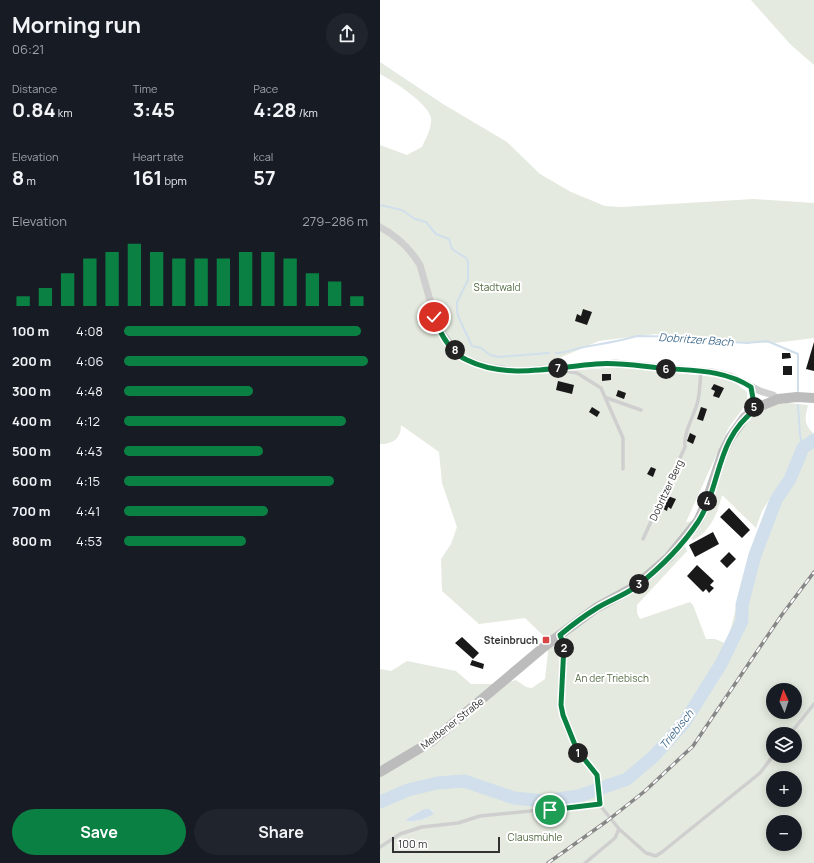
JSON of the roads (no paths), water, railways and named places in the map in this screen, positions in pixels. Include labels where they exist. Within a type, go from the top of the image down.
[{"type":"main road","name":"Meißener Straße","points":[[380,772],[432,741],[560,635],[596,608],[636,586],[669,557],[698,521],[705,506],[723,452],[730,438],[738,425],[755,410],[778,399],[797,397],[814,398]]},
{"type":"street","points":[[380,227],[397,239],[416,258],[420,265],[437,325],[446,340],[461,357],[478,364],[504,370],[553,369],[597,364],[621,364],[701,371],[730,376],[751,387],[773,395],[778,399]]},
{"type":"street","points":[[751,387],[755,410]]},
{"type":"lane","points":[[553,369],[577,373],[601,388],[607,398],[623,438],[622,469]]},
{"type":"lane","name":"Dobritzer Berg","points":[[643,539],[676,465],[681,460],[685,434],[691,424],[698,400],[701,371]]},
{"type":"lane","points":[[607,398],[641,410]]},
{"type":"lane","points":[[560,635],[564,645],[561,705],[563,715],[577,750],[595,772],[600,804],[619,829],[646,853],[656,856],[659,854],[760,773],[768,763]]},
{"type":"lane","points":[[796,727],[814,704]]},
{"type":"lane","points":[[380,847],[400,834],[422,827],[458,823],[480,816],[600,804]]},
{"type":"lane","points":[[585,863],[615,838],[619,829]]},
{"type":"water","points":[[424,809],[430,809],[434,813],[421,820],[406,821],[408,818]]},
{"type":"waterway","name":"Dobritzer Bach","points":[[380,205],[402,210],[415,219],[426,222],[436,234],[449,239],[452,249],[466,258],[468,262],[468,280],[457,302],[457,309],[458,316],[472,346],[481,348],[490,355],[499,357],[549,353]]},
{"type":"waterway","name":"Dobritzer Bach","points":[[556,353],[567,352],[637,336],[695,337],[701,341],[709,338],[716,341],[747,343],[767,341],[798,354],[798,391]]},
{"type":"waterway","name":"Dobritzer Bach","points":[[798,405],[800,435],[803,448]]},
{"type":"waterway","name":"Triebisch","points":[[380,802],[408,790],[437,783],[464,781],[514,798],[544,801],[579,796],[627,779],[653,757],[684,723],[721,664],[742,621],[742,605],[755,555],[776,500],[790,479],[803,448],[814,440]]},
{"type":"railway","points":[[548,863],[607,821],[645,791],[693,746],[781,616],[814,572]]},
{"type":"place","name":"Steinbruch","points":[[546,640]]},
{"type":"park label","name":"Stadtwald","points":[[497,287]]},
{"type":"park label","name":"An der Triebisch","points":[[612,678]]},
{"type":"park label","name":"Clausmühle","points":[[535,837]]}]
